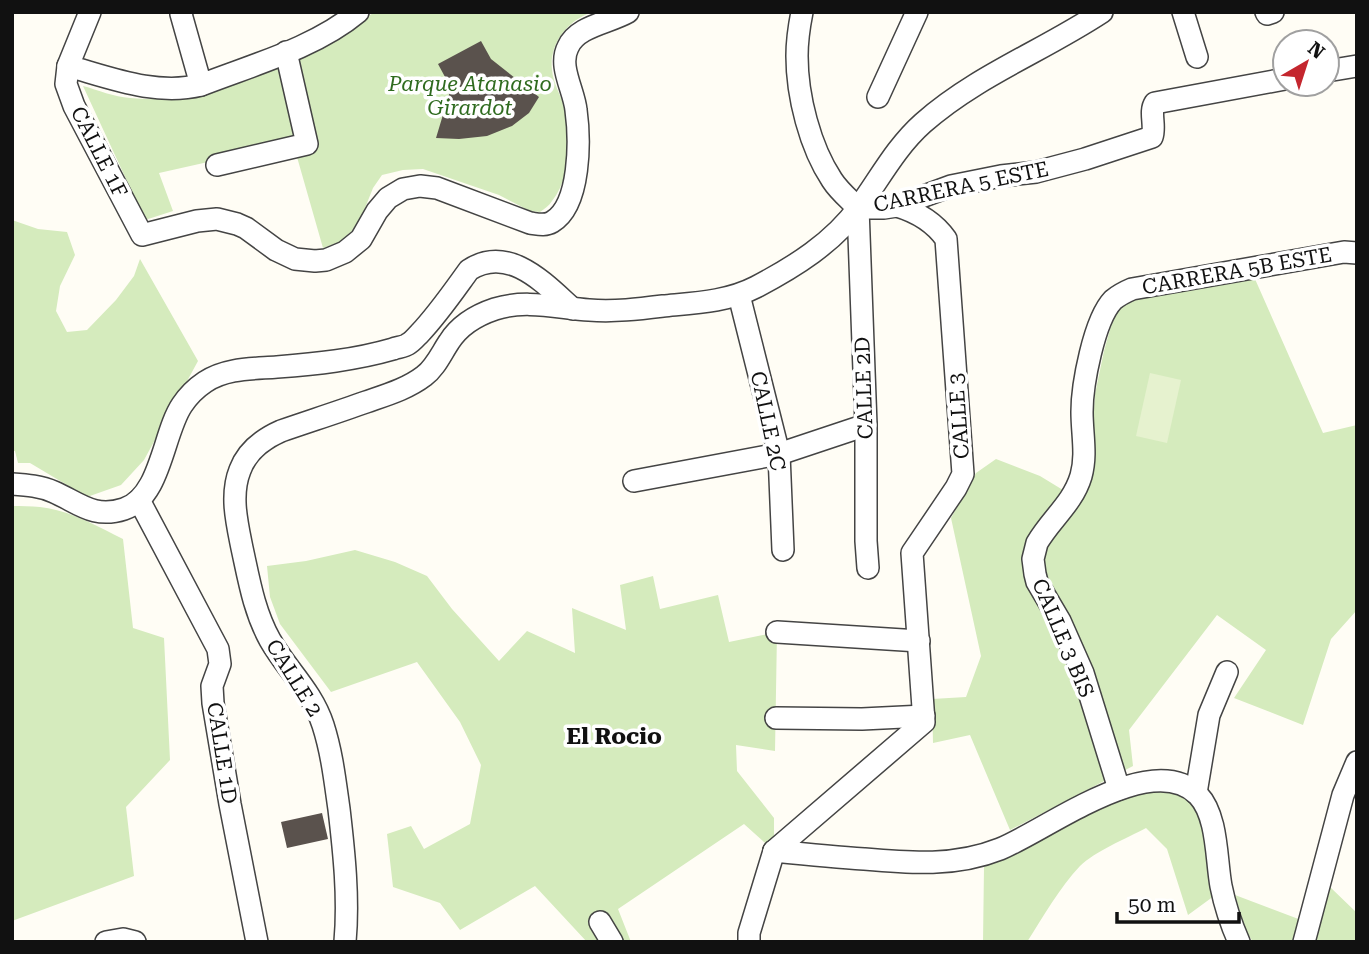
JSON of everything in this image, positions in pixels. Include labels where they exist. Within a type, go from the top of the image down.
[{"type":"street","points":[[90,12],[68,66],[111,78],[176,89],[201,85],[286,52],[328,33],[358,12]]},
{"type":"street","name":"CALLE 1F","points":[[68,66],[66,84],[74,106],[142,235],[197,221],[217,219],[246,228],[276,250],[295,259],[326,260],[345,252],[361,239],[388,198],[403,189],[420,186],[437,188],[530,223],[551,223],[566,206],[578,164],[576,106],[565,68],[566,51],[571,41],[580,33],[628,12]]},
{"type":"street","points":[[802,12],[797,59],[808,131],[820,161],[834,183],[858,208],[898,149],[944,106],[985,78],[1082,26],[1102,12]]},
{"type":"street","points":[[878,97],[917,12]]},
{"type":"street","points":[[1183,12],[1196,57]]},
{"type":"street","points":[[181,13],[201,85]]},
{"type":"street","points":[[217,166],[307,144],[286,52]]},
{"type":"street","name":"CARRERA 5 ESTE","points":[[245,460],[252,450],[271,436],[394,392],[416,381],[427,374],[451,339],[482,314],[507,305],[521,304],[623,311],[698,303],[739,295],[815,251],[858,208],[897,206],[951,186],[1036,172],[1085,159],[1152,136],[1153,107],[1156,103],[1271,82]]},
{"type":"street","name":"CALLE 3","points":[[897,206],[928,220],[946,239],[963,474],[912,553],[924,719]]},
{"type":"street","name":"CALLE 2D","points":[[858,208],[868,568]]},
{"type":"street","name":"CARRERA 5B ESTE","points":[[1118,296],[1139,288],[1352,251]]},
{"type":"street","points":[[12,484],[38,486],[96,512],[114,512],[131,507],[154,477],[176,415],[198,387],[218,375],[241,370],[329,362],[376,354],[409,344],[433,319],[469,270],[487,262],[507,262],[524,269],[573,309]]},
{"type":"street","name":"CALLE 2C","points":[[739,295],[779,454],[783,550]]},
{"type":"street","name":"CALLE 3 BIS","points":[[1118,296],[1104,314],[1085,376],[1082,412],[1084,459],[1080,480],[1070,500],[1037,543],[1033,566],[1037,582],[1060,621],[1083,673],[1119,789]]},
{"type":"street","points":[[634,481],[779,454],[866,425]]},
{"type":"street","name":"CALLE 2","points":[[245,460],[239,472],[235,501],[252,595],[270,640],[316,705],[330,750],[344,850],[345,942]]},
{"type":"street","name":"CALLE 1D","points":[[139,500],[218,649],[220,664],[212,686],[213,703],[229,804],[257,942]]},
{"type":"street","points":[[777,632],[919,641]]},
{"type":"street","points":[[1196,793],[1209,715],[1227,672]]},
{"type":"street","points":[[776,718],[924,719]]},
{"type":"street","points":[[750,942],[749,933],[774,852],[924,719]]},
{"type":"street","points":[[1304,942],[1343,795],[1357,762]]},
{"type":"street","points":[[774,852],[910,863],[964,860],[1016,842],[1119,789],[1163,780],[1180,784],[1196,793],[1207,808],[1224,900],[1240,942]]},
{"type":"street","points":[[600,922],[612,942]]},
{"type":"street","points":[[106,942],[123,939],[135,942]]},
{"type":"green space","name":"Parque Atanasio Girardot","points":[[375,12],[592,12],[568,27],[553,51],[553,75],[567,118],[569,143],[563,180],[548,206],[540,212],[530,211],[499,195],[423,169],[403,170],[382,175],[352,231],[340,242],[323,248],[293,143],[159,173],[173,211],[145,220],[83,86],[130,98],[163,99],[227,87],[318,46]]},
{"type":"green space","points":[[12,220],[38,229],[67,232],[75,255],[60,286],[56,311],[67,332],[87,330],[116,300],[134,276],[140,259],[198,361],[144,460],[121,485],[87,497],[30,463],[18,463],[15,451],[12,451]]},
{"type":"green space","points":[[1255,279],[1323,433],[1357,425],[1357,610],[1331,639],[1303,725],[1234,698],[1266,650],[1217,615],[1129,730],[1133,766],[1010,830],[970,735],[933,743],[932,699],[966,697],[981,656],[951,518],[976,473],[996,459],[1040,476],[1081,501],[1095,464],[1092,439],[1095,394],[1111,326],[1119,309],[1139,297]]},
{"type":"green space","points":[[1150,373],[1181,380],[1167,443],[1136,436]]},
{"type":"green space","points":[[12,506],[62,511],[123,539],[133,628],[164,638],[170,760],[126,807],[134,876],[12,921]]},
{"type":"green space","points":[[355,550],[395,562],[427,576],[452,609],[499,661],[527,631],[575,653],[572,608],[626,630],[620,585],[653,576],[660,609],[718,595],[729,642],[777,632],[775,751],[736,745],[737,771],[774,818],[774,851],[744,824],[618,909],[631,942],[587,942],[535,886],[460,930],[440,903],[393,887],[387,834],[411,826],[424,849],[470,824],[481,765],[460,722],[417,662],[331,692],[280,624],[270,597],[267,566]]},
{"type":"green space","points":[[1151,786],[1187,794],[1201,810],[1214,896],[1188,915],[1167,849],[1146,828],[1102,850],[1080,866],[1027,942],[983,942],[984,867],[1045,834]]},
{"type":"green space","points":[[1329,886],[1357,913],[1357,942],[1253,942],[1246,931],[1235,895],[1317,926]]},
{"type":"building","points":[[481,41],[491,59],[539,97],[529,113],[512,126],[487,136],[436,138],[451,88],[438,64]]},
{"type":"building","points":[[322,813],[328,839],[287,848],[281,822]]},
{"type":"district","name":"El Rocio","points":[[614,736]]}]
